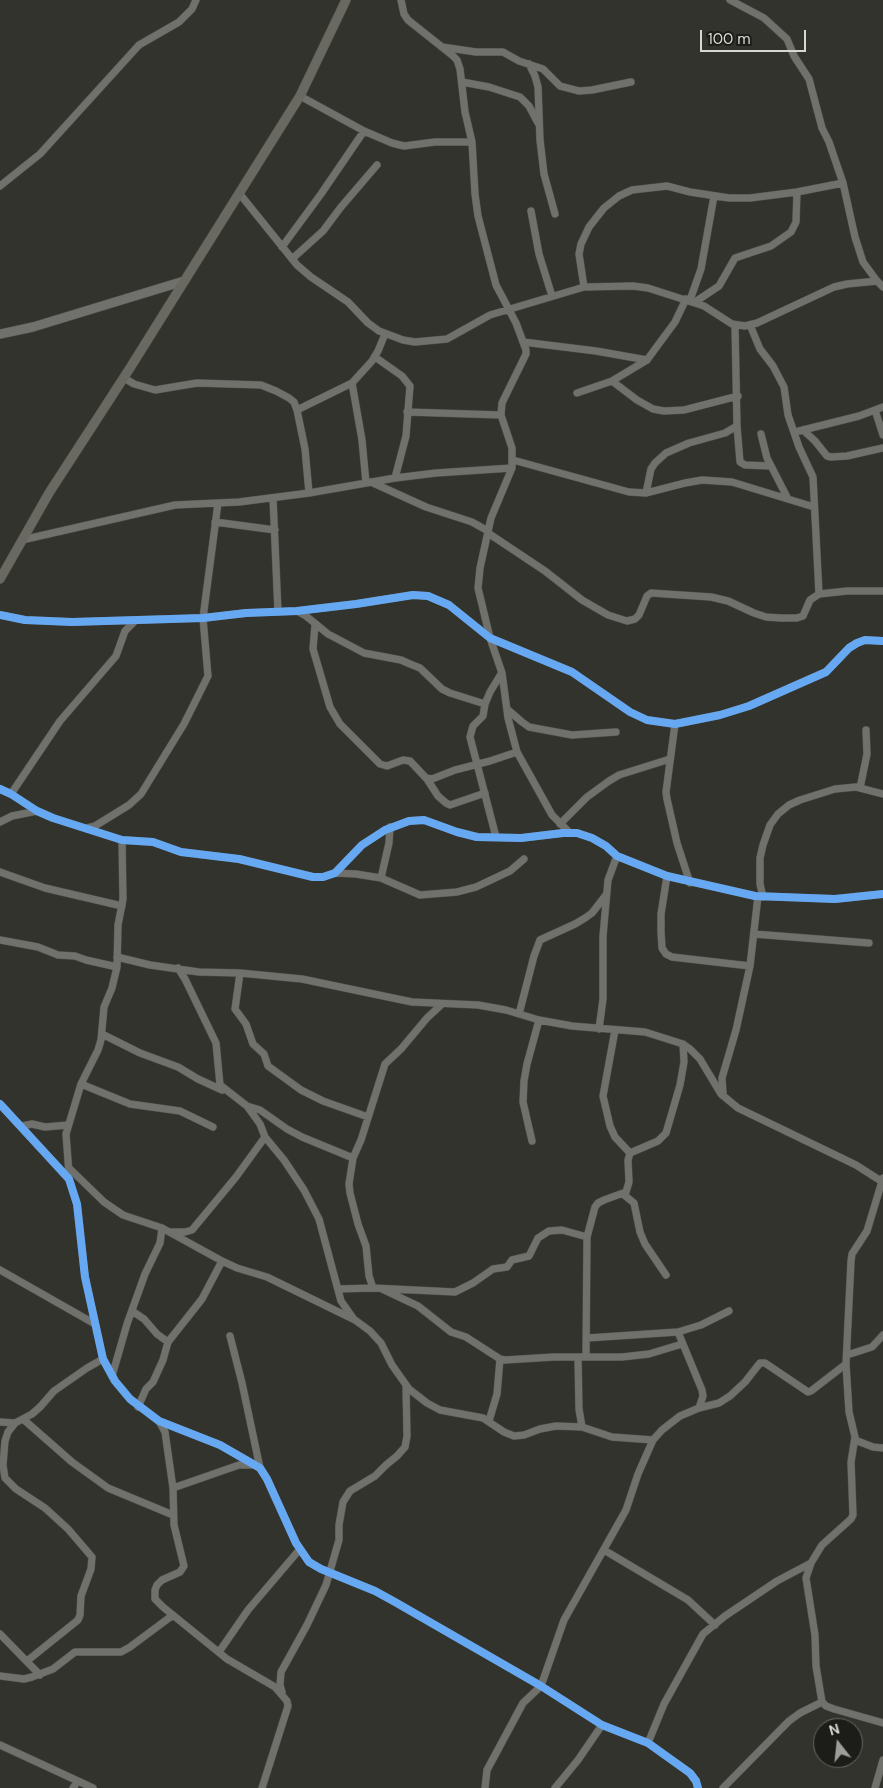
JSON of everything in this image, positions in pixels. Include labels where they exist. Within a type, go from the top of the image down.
[{"type":"main road","points":[[0,580],[49,493],[124,378],[300,96],[346,0]]},
{"type":"street","points":[[0,186],[40,154],[138,45],[179,22],[192,9],[196,0]]},
{"type":"street","points":[[401,0],[404,14],[408,20],[457,60],[472,142],[478,216],[496,285],[509,309],[526,354],[502,403],[501,415],[512,448],[513,464],[488,532],[480,568],[478,588],[490,638],[502,673],[511,733],[517,752],[552,815],[569,832]]},
{"type":"street","points":[[730,0],[764,18],[787,39],[794,56],[809,79],[822,128],[829,142],[843,183],[863,262],[883,287]]},
{"type":"street","points":[[441,47],[476,52],[499,51],[543,69],[560,86],[579,91],[631,82]]},
{"type":"street","points":[[528,64],[535,76],[538,87],[544,174],[555,214]]},
{"type":"street","points":[[462,82],[489,86],[520,96],[529,106],[540,128]]},
{"type":"street","points":[[300,96],[392,144],[404,146],[435,142],[472,142]]},
{"type":"street","points":[[282,247],[321,194],[364,130]]},
{"type":"street","points":[[292,259],[323,231],[377,165]]},
{"type":"street","points":[[584,287],[579,254],[581,244],[589,227],[604,208],[619,196],[632,190],[667,186],[714,196],[750,198],[797,192],[843,183]]},
{"type":"street","points":[[690,300],[719,286],[735,258],[771,246],[792,232],[796,222],[797,192]]},
{"type":"street","points":[[239,193],[292,259],[312,277],[348,302],[368,323],[385,334],[415,342],[447,339],[490,315],[584,287],[633,286],[648,288],[690,300],[712,310],[735,326],[750,325],[834,287],[877,281]]},
{"type":"street","points":[[577,394],[626,374],[655,351],[690,300],[701,269],[714,196]]},
{"type":"street","points":[[531,211],[539,254],[552,296]]},
{"type":"street","points":[[0,334],[33,327],[184,281]]},
{"type":"street","points":[[750,325],[760,349],[773,366],[784,387],[788,415],[813,477],[819,594]]},
{"type":"street","points":[[735,326],[740,462],[745,465],[771,466]]},
{"type":"street","points":[[297,410],[352,384],[375,357],[385,334]]},
{"type":"street","points":[[523,342],[596,351],[646,360]]},
{"type":"street","points":[[375,357],[409,383],[406,436],[395,478]]},
{"type":"street","points":[[124,378],[134,384],[156,390],[197,382],[261,385],[289,398],[294,402],[297,410],[305,449],[309,493]]},
{"type":"street","points":[[612,381],[637,400],[664,411],[684,410],[738,396]]},
{"type":"street","points":[[352,384],[368,483]]},
{"type":"street","points":[[794,433],[883,407]]},
{"type":"street","points":[[875,410],[883,435]]},
{"type":"street","points":[[407,412],[501,415]]},
{"type":"street","points":[[646,493],[651,469],[666,453],[689,443],[725,433],[738,426]]},
{"type":"street","points":[[802,430],[830,457],[847,456],[883,448]]},
{"type":"street","points":[[760,434],[771,466],[787,497]]},
{"type":"street","points":[[22,540],[175,505],[273,498],[395,478],[513,464],[629,492],[646,493],[685,483],[732,482],[787,497],[814,507]]},
{"type":"street","points":[[368,483],[409,500],[472,522],[545,571],[582,600],[599,610],[623,620],[636,618],[647,596],[651,593],[711,597],[728,601],[760,615],[797,618],[803,616],[810,600],[819,594],[847,591],[883,591]]},
{"type":"street","points":[[273,498],[278,612]]},
{"type":"street","points":[[87,828],[103,822],[137,799],[150,782],[184,724],[208,676],[203,618],[218,503]]},
{"type":"street","points":[[215,522],[275,530]]},
{"type":"street","points":[[0,615],[25,620],[72,622],[203,618],[246,613],[297,611],[413,595],[428,596],[449,605],[490,638],[572,672],[630,712],[647,720],[676,724],[720,715],[749,706],[826,672],[856,643],[865,640],[883,640]]},
{"type":"street","points":[[297,611],[328,634],[364,653],[401,660],[420,668],[450,693],[485,704]]},
{"type":"street","points":[[10,794],[60,721],[116,656],[126,631],[136,620]]},
{"type":"street","points":[[315,625],[313,649],[330,707],[335,717],[380,764],[387,766],[404,760],[410,761],[427,779],[438,796],[450,805],[485,793]]},
{"type":"street","points":[[496,838],[471,742],[471,731],[476,722],[484,716],[485,704],[490,692],[502,673]]},
{"type":"street","points":[[507,708],[513,715],[530,726],[572,735],[616,732]]},
{"type":"street","points":[[676,724],[670,760],[667,799],[677,842],[690,883]]},
{"type":"street","points":[[860,788],[867,754],[866,730]]},
{"type":"street","points":[[427,779],[517,752]]},
{"type":"street","points":[[560,824],[587,797],[608,781],[670,760]]},
{"type":"street","points":[[723,1096],[722,1078],[736,1030],[750,966],[761,896],[760,858],[770,825],[778,814],[789,805],[835,789],[860,788],[883,794]]},
{"type":"street","points":[[0,789],[37,811],[53,818],[122,840],[152,842],[181,852],[239,859],[313,877],[322,877],[335,873],[381,878],[420,895],[457,892],[476,886],[515,867],[524,859]]},
{"type":"street","points":[[0,822],[12,816],[37,811]]},
{"type":"street","points":[[335,873],[362,845],[390,827],[408,821],[424,820],[477,837],[531,837],[569,832],[577,833],[592,838],[606,846],[617,856],[666,876],[690,883],[761,896],[834,899],[883,894]]},
{"type":"street","points":[[381,878],[389,843],[390,827]]},
{"type":"street","points":[[122,840],[124,889],[118,925],[117,966],[112,988],[104,1007],[102,1034],[98,1050],[81,1084],[68,1125],[66,1140],[70,1169],[69,1179],[77,1204],[84,1276],[103,1359],[112,1376],[126,1395],[138,1407],[159,1421],[220,1445],[257,1466]]},
{"type":"street","points":[[599,1029],[603,999],[603,936],[609,874],[617,856]]},
{"type":"street","points":[[0,872],[45,888],[122,906]]},
{"type":"street","points":[[666,876],[661,932],[662,948],[666,954],[672,957],[750,966]]},
{"type":"street","points":[[519,1014],[540,940],[585,918],[607,894]]},
{"type":"street","points":[[754,934],[869,943]]},
{"type":"street","points":[[0,940],[38,947],[58,955],[75,956],[117,966]]},
{"type":"street","points":[[117,957],[150,965],[198,972],[302,978],[394,999],[442,1004],[478,1005],[540,1020],[599,1029],[645,1032],[683,1044],[694,1052],[723,1096],[738,1108],[856,1165],[882,1180],[870,1224],[864,1237],[852,1254],[850,1261],[846,1364],[849,1412],[855,1440],[851,1462],[853,1515],[822,1545],[811,1563],[806,1578],[815,1635],[816,1666],[822,1702],[834,1709],[883,1722]]},
{"type":"street","points":[[178,968],[216,1043],[218,1081],[225,1091]]},
{"type":"street","points":[[240,973],[235,1009],[246,1024],[253,1044],[264,1054],[268,1066],[301,1090],[323,1101],[368,1117]]},
{"type":"street","points":[[373,1288],[369,1281],[366,1246],[350,1193],[349,1184],[353,1158],[385,1064],[442,1004]]},
{"type":"street","points":[[532,1141],[524,1102],[524,1081],[540,1020]]},
{"type":"street","points":[[615,1030],[604,1080],[603,1096],[612,1131],[630,1153]]},
{"type":"street","points":[[102,1034],[140,1053],[178,1067],[240,1099],[247,1106],[260,1124],[265,1137],[288,1166],[316,1211],[341,1301],[355,1320]]},
{"type":"street","points":[[586,1358],[587,1238],[595,1207],[598,1203],[626,1192],[629,1182],[628,1160],[630,1153],[658,1140],[666,1133],[680,1085],[684,1062],[683,1044]]},
{"type":"street","points":[[81,1084],[130,1104],[180,1112],[213,1127]]},
{"type":"street","points":[[0,1104],[69,1179]]},
{"type":"street","points":[[247,1106],[260,1110],[302,1137],[353,1158]]},
{"type":"street","points":[[22,1126],[32,1124],[45,1127],[68,1125]]},
{"type":"street","points":[[171,1232],[192,1230],[236,1177],[265,1137]]},
{"type":"street","points":[[70,1169],[104,1202],[114,1209],[131,1218],[171,1232],[222,1262],[266,1277],[355,1320],[370,1330],[381,1343],[406,1386],[418,1398],[440,1410],[468,1414],[489,1421],[504,1432],[514,1436],[524,1436],[540,1429],[556,1426],[582,1427],[612,1437],[653,1440]]},
{"type":"street","points":[[623,1194],[634,1203],[640,1232],[645,1244],[666,1275]]},
{"type":"street","points":[[112,1376],[145,1274],[160,1243],[162,1228]]},
{"type":"street","points":[[338,1289],[373,1288],[455,1292],[473,1283],[493,1269],[507,1266],[512,1260],[529,1256],[538,1238],[550,1231],[562,1230],[587,1238]]},
{"type":"street","points":[[138,1407],[146,1390],[153,1382],[163,1360],[168,1342],[202,1299],[222,1262]]},
{"type":"street","points":[[0,1270],[95,1324]]},
{"type":"street","points":[[382,1289],[418,1306],[451,1332],[466,1337],[500,1359],[586,1358],[650,1354],[682,1344]]},
{"type":"street","points":[[132,1311],[144,1319],[157,1334],[168,1342]]},
{"type":"street","points":[[587,1338],[678,1332],[701,1325],[728,1312]]},
{"type":"street","points":[[678,1332],[702,1390],[703,1396],[699,1408]]},
{"type":"street","points":[[847,1355],[872,1347],[883,1335]]},
{"type":"street","points":[[230,1336],[242,1383],[257,1466],[266,1479],[300,1550],[309,1562],[382,1595],[541,1686],[602,1725],[648,1743],[690,1772],[698,1788]]},
{"type":"street","points":[[578,1358],[579,1409],[582,1427]]},
{"type":"street","points":[[27,1661],[78,1620],[82,1596],[91,1569],[92,1557],[68,1529],[45,1508],[16,1489],[5,1478],[3,1465],[5,1441],[8,1432],[15,1423],[40,1407],[54,1391],[103,1359]]},
{"type":"street","points":[[489,1421],[497,1394],[500,1359]]},
{"type":"street","points":[[485,1788],[487,1770],[523,1703],[541,1686],[564,1620],[626,1510],[638,1474],[653,1440],[670,1423],[699,1408],[719,1402],[730,1396],[745,1382],[760,1363],[764,1363],[808,1392],[812,1391],[846,1364]]},
{"type":"street","points":[[262,1788],[288,1706],[280,1685],[281,1672],[307,1625],[326,1585],[340,1540],[339,1525],[343,1502],[346,1496],[350,1491],[375,1476],[405,1447],[407,1436],[406,1386]]},
{"type":"street","points":[[22,1418],[72,1462],[108,1488],[173,1515]]},
{"type":"street","points":[[159,1421],[165,1432],[173,1488],[173,1515],[184,1566],[180,1572],[157,1585],[154,1594],[158,1602],[227,1659],[276,1687],[284,1696]]},
{"type":"street","points":[[0,1422],[15,1423]]},
{"type":"street","points":[[855,1440],[873,1447],[883,1448]]},
{"type":"street","points":[[173,1488],[239,1465],[257,1466]]},
{"type":"street","points":[[219,1652],[248,1610],[300,1550]]},
{"type":"street","points":[[604,1550],[688,1600],[715,1625]]},
{"type":"street","points":[[648,1743],[664,1704],[703,1634],[724,1616],[777,1581],[811,1563]]},
{"type":"street","points":[[0,1676],[24,1679],[40,1675],[53,1669],[74,1652],[82,1650],[101,1652],[126,1650],[173,1615]]},
{"type":"street","points":[[0,1634],[40,1675]]},
{"type":"street","points":[[723,1788],[789,1721],[822,1702]]},
{"type":"street","points":[[555,1788],[578,1760],[602,1725]]},
{"type":"street","points":[[0,1745],[93,1788]]},
{"type":"street","points":[[875,1788],[883,1760]]},
{"type":"street","points":[[74,1788],[78,1781]]},
{"type":"cycle path","points":[[0,615],[25,620],[72,622],[203,618],[246,613],[297,611],[413,595],[428,596],[449,605],[490,638],[572,672],[630,712],[647,720],[675,724],[720,715],[749,706],[826,672],[849,648],[857,643],[865,640],[883,641]]},
{"type":"cycle path","points":[[0,789],[37,811],[53,818],[122,840],[153,842],[181,852],[239,859],[313,877],[323,877],[335,873],[362,845],[385,830],[409,821],[424,820],[477,837],[521,838],[577,833],[592,838],[606,846],[617,856],[667,876],[755,896],[835,899],[883,894]]},
{"type":"cycle path","points":[[0,1104],[69,1179],[77,1204],[85,1277],[103,1359],[115,1381],[130,1399],[159,1421],[220,1445],[260,1468],[267,1479],[296,1543],[309,1562],[321,1569],[375,1591],[395,1602],[541,1686],[602,1725],[648,1743],[690,1773],[696,1781],[698,1788]]}]
